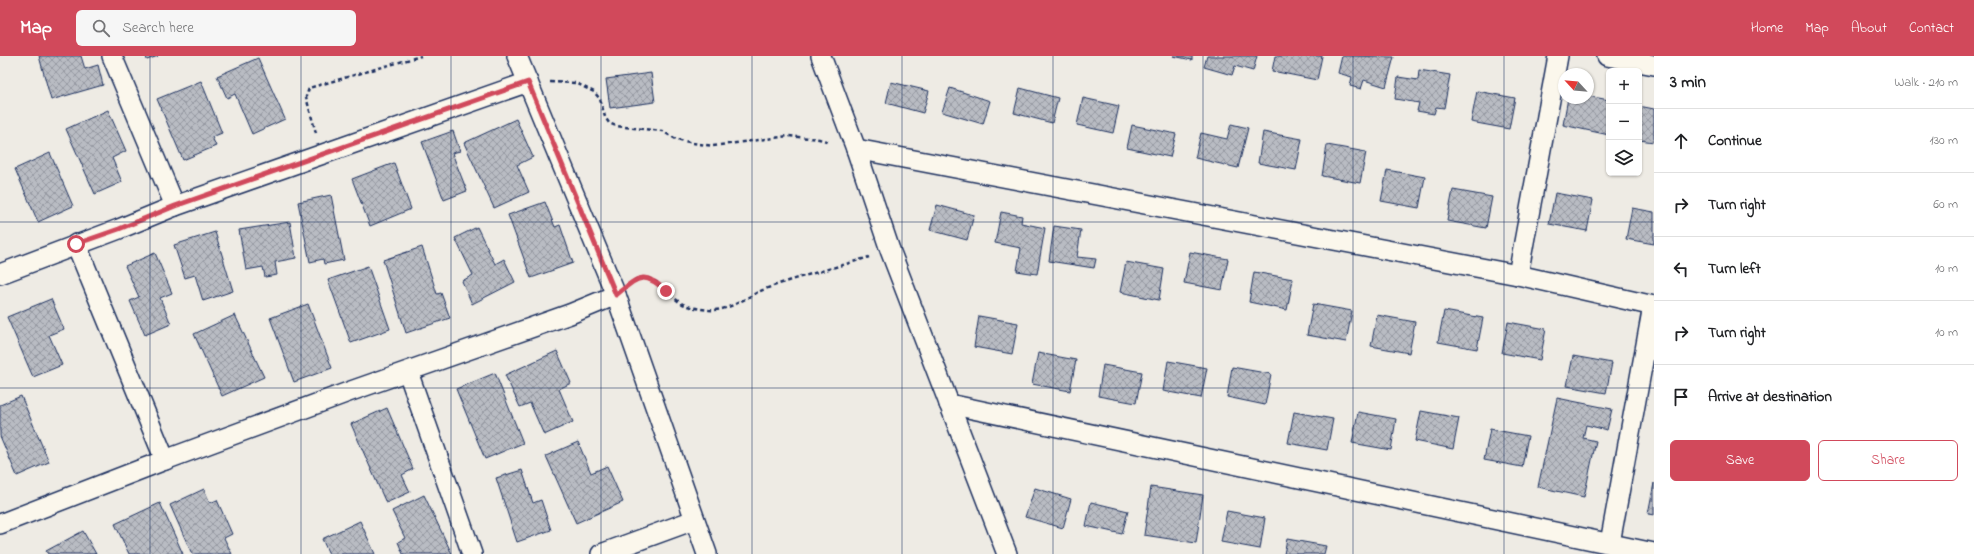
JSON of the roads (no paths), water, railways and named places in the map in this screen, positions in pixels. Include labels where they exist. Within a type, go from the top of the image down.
[{"type":"street","points":[[112,56],[175,206]]},
{"type":"street","points":[[517,56],[616,295],[707,554]]},
{"type":"street","points":[[821,56],[856,149],[890,250],[1007,554]]},
{"type":"street","points":[[1518,275],[1558,56]]},
{"type":"street","points":[[1607,56],[1654,65]]},
{"type":"street","points":[[0,274],[175,206],[528,82]]},
{"type":"street","points":[[856,149],[1518,275],[1653,306],[1610,543]]},
{"type":"street","points":[[76,244],[165,460]]},
{"type":"street","points":[[0,524],[165,460],[350,391],[408,372],[570,314],[616,295]]},
{"type":"street","points":[[408,372],[472,554]]},
{"type":"street","points":[[950,404],[1654,553]]},
{"type":"street","points":[[601,554],[694,520]]}]
